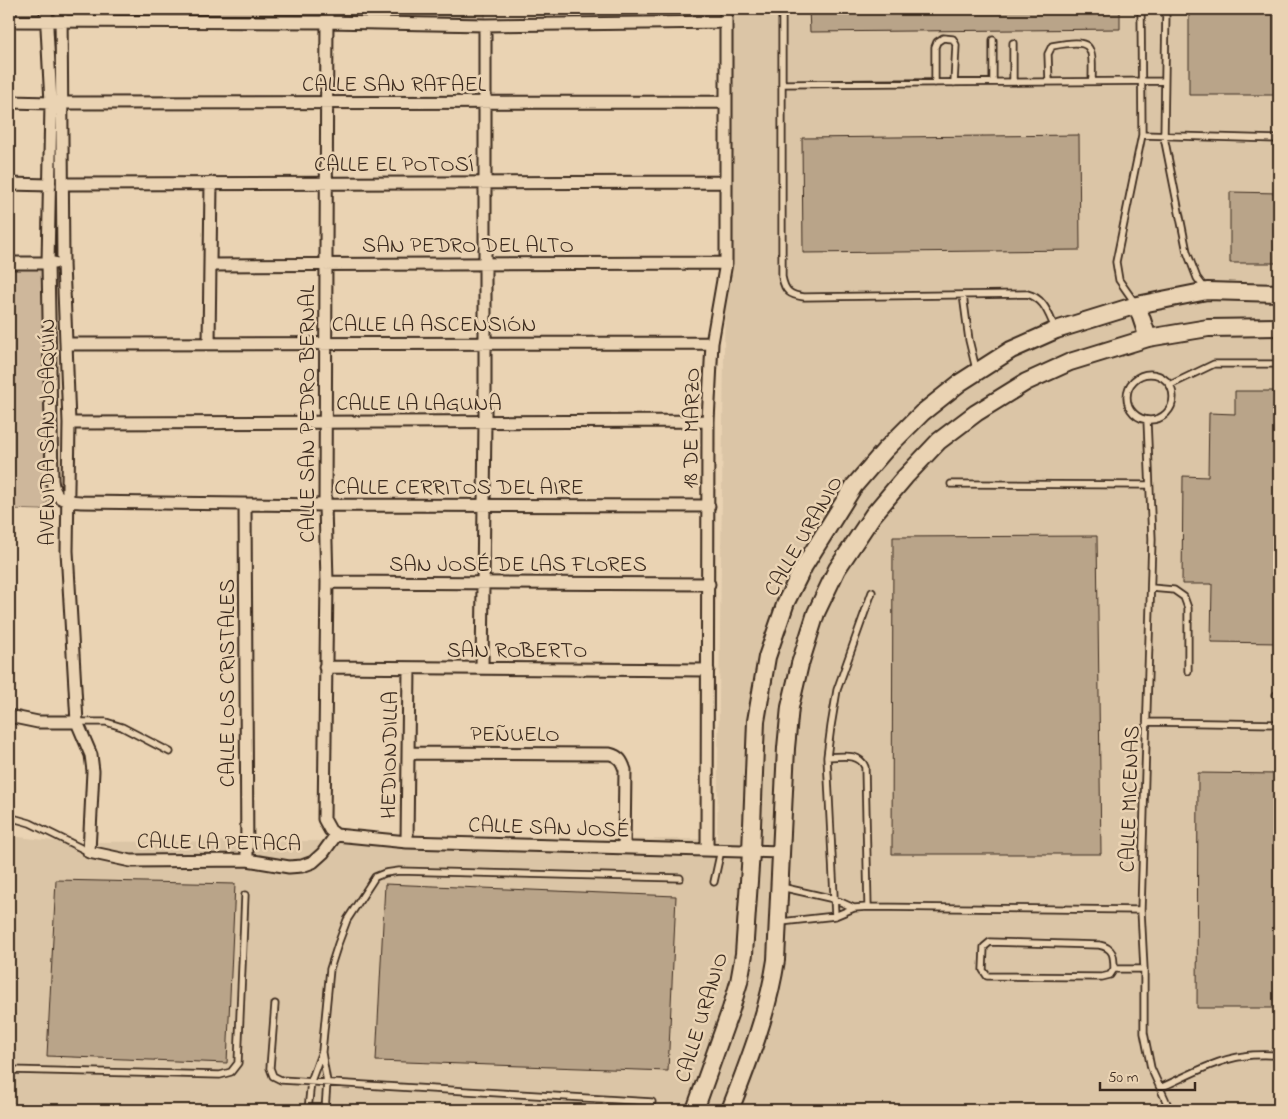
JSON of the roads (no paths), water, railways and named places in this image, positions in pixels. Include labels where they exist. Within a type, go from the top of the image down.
[{"type":"street","name":"AVENIDA SAN JOAQUÍN","points":[[61,9],[63,263],[69,423],[64,500],[77,722],[91,755],[93,771],[89,852]]},
{"type":"street","name":"CALLE SAN PEDRO BERNAL","points":[[327,9],[325,422],[327,582],[324,819],[330,830],[336,835]]},
{"type":"street","name":"18 DE MARZO","points":[[707,850],[708,421],[712,343],[726,263],[726,9]]},
{"type":"street","name":"AVENIDA SAN JOAQUÍN","points":[[47,15],[50,103],[48,263],[52,487],[64,500]]},
{"type":"street","points":[[9,21],[47,15],[62,21],[327,22],[485,25],[726,22]]},
{"type":"street","points":[[482,668],[486,343],[485,25]]},
{"type":"street","points":[[9,102],[50,103]]},
{"type":"street","name":"CALLE SAN RAFAEL","points":[[63,103],[725,102]]},
{"type":"street","name":"CALLE EL POTOSÍ","points":[[63,184],[725,182]]},
{"type":"street","points":[[209,343],[212,183]]},
{"type":"street","points":[[9,184],[50,185]]},
{"type":"street","points":[[9,263],[63,263]]},
{"type":"street","name":"SAN PEDRO DEL ALTO","points":[[210,265],[726,263]]},
{"type":"street","name":"CALLE URANIO","points":[[695,1110],[739,982],[744,954],[751,852],[756,721],[767,657],[786,602],[804,566],[854,486],[885,450],[922,413],[977,372],[1011,350],[1056,330],[1136,305],[1208,291],[1279,294]]},
{"type":"street","points":[[1136,305],[1148,338]]},
{"type":"street","points":[[730,1110],[771,993],[779,922],[786,748],[790,707],[800,664],[816,613],[837,569],[873,515],[939,441],[976,414],[1026,382],[1070,362],[1148,338],[1208,328],[1279,327]]},
{"type":"street","name":"CALLE LA ASCENSIÓN","points":[[66,344],[712,343]]},
{"type":"street","name":"CALLE LA LAGUNA","points":[[69,423],[708,421]]},
{"type":"street","name":"CALLE CERRITOS DEL AIRE","points":[[64,500],[246,505],[709,506]]},
{"type":"street","name":"CALLE LOS CRISTALES","points":[[246,505],[247,860]]},
{"type":"street","name":"SAN JOSÉ DE LAS FLORES","points":[[327,582],[709,584]]},
{"type":"street","name":"SAN ROBERTO","points":[[325,667],[708,670]]},
{"type":"street","name":"HEDIONDILLA","points":[[407,842],[409,668]]},
{"type":"street","points":[[9,716],[38,722],[77,722]]},
{"type":"street","name":"PEÑUELO","points":[[408,753],[610,754],[620,758],[624,770],[624,848]]},
{"type":"street","name":"CALLE SAN JOSÉ","points":[[336,835],[407,842],[782,852]]},
{"type":"street","name":"CALLE LA PETACA","points":[[89,852],[131,861],[247,860],[282,866],[302,866],[313,862],[323,853],[336,835]]},
{"type":"lane","points":[[782,9],[782,277],[784,287],[788,292],[793,296],[804,297],[1027,294],[1040,300],[1056,330]]},
{"type":"lane","points":[[1136,305],[1119,280],[1116,262],[1142,136],[1140,81],[1141,9]]},
{"type":"lane","points":[[1166,9],[1164,137],[1187,252],[1197,278],[1208,291]]},
{"type":"lane","points":[[935,83],[935,47],[937,42],[943,38],[953,39],[956,45],[954,82]]},
{"type":"lane","points":[[993,40],[993,82]]},
{"type":"lane","points":[[1013,43],[1013,82]]},
{"type":"lane","points":[[1049,82],[1048,54],[1052,46],[1064,43],[1089,46],[1092,54],[1092,81]]},
{"type":"lane","points":[[782,84],[1164,81]]},
{"type":"lane","points":[[1142,136],[1279,139]]},
{"type":"lane","points":[[963,295],[969,340],[977,372]]},
{"type":"lane","points":[[1170,385],[1214,364],[1279,364]]},
{"type":"lane","points":[[1152,373],[1159,375],[1170,385],[1172,392],[1171,406],[1161,417],[1147,420],[1140,418],[1129,408],[1126,394],[1128,387],[1138,376],[1152,373]]},
{"type":"lane","name":"CALLE MICENAS","points":[[1147,420],[1152,539],[1141,910],[1144,968],[1144,1033],[1151,1068],[1170,1110]]},
{"type":"lane","points":[[951,484],[1149,485]]},
{"type":"lane","points":[[1151,588],[1174,590],[1184,597],[1188,608],[1188,671]]},
{"type":"lane","points":[[835,916],[828,757],[837,690],[872,592]]},
{"type":"lane","points":[[77,722],[106,722],[122,727],[170,752]]},
{"type":"lane","points":[[1148,722],[1279,724]]},
{"type":"lane","points":[[828,757],[856,756],[863,762],[865,767],[868,907]]},
{"type":"lane","points":[[9,817],[30,823],[89,852]]},
{"type":"lane","points":[[714,882],[721,850]]},
{"type":"lane","points":[[308,1110],[311,1081],[322,1051],[330,969],[347,920],[375,877],[379,874],[399,871],[680,878]]},
{"type":"lane","points":[[780,887],[834,899],[854,908]]},
{"type":"lane","points":[[9,1070],[220,1076],[231,1072],[238,1063],[245,895]]},
{"type":"lane","points":[[779,922],[835,916],[854,908],[868,907],[1141,910]]},
{"type":"lane","points":[[990,942],[1100,945],[1110,948],[1113,952],[1114,969],[1110,975],[1102,977],[987,976],[984,970],[984,947],[990,942]]},
{"type":"lane","points":[[1114,969],[1144,968]]},
{"type":"lane","points":[[274,1004],[270,1068],[271,1073],[277,1079],[652,1102]]},
{"type":"lane","points":[[322,1051],[327,1082],[325,1110]]},
{"type":"lane","points":[[1160,1088],[1227,1060],[1243,1056],[1279,1055]]}]
